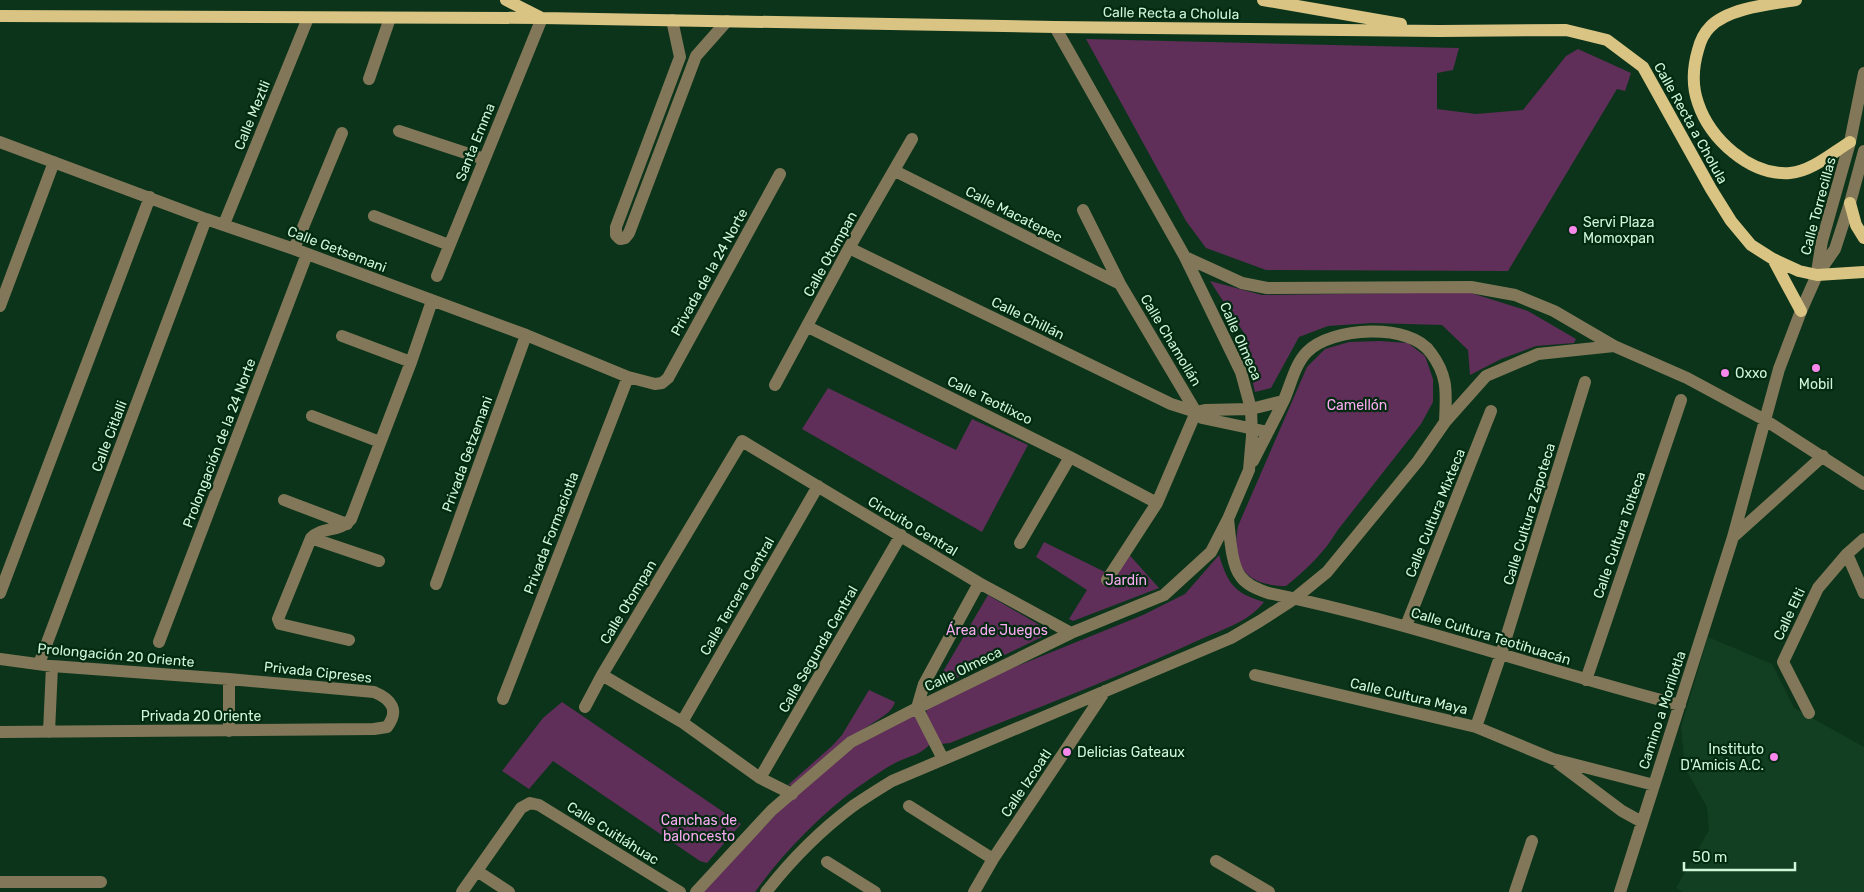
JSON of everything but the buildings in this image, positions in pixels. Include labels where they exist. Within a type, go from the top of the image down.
[{"type":"main road","points":[[506,0],[542,18]]},
{"type":"main road","points":[[1263,0],[1439,31]]},
{"type":"main road","points":[[1796,0],[1732,12],[1720,18],[1710,27],[1700,41],[1695,59],[1694,84],[1698,104],[1716,135],[1736,154],[1748,162],[1775,172],[1789,173],[1803,170],[1850,142]]},
{"type":"main road","name":"Calle Recta a Cholula","points":[[0,16],[542,18],[1055,27],[1439,31],[1566,30],[1607,40],[1643,66],[1730,221],[1751,245],[1773,260],[1817,275],[1864,272]]},
{"type":"main road","points":[[1850,204],[1856,225],[1864,238]]},
{"type":"main road","points":[[1773,260],[1801,311]]},
{"type":"street","name":"Calle Meztli","points":[[224,224],[308,18]]},
{"type":"street","points":[[369,79],[390,18]]},
{"type":"street","name":"Santa Emma","points":[[437,276],[542,18]]},
{"type":"street","points":[[672,20],[680,57],[616,227],[616,235],[620,239],[626,238],[629,233],[696,56],[727,21]]},
{"type":"street","name":"Calle Olmeca","points":[[696,892],[772,810],[851,742],[1071,634],[1164,595],[1211,552],[1228,520],[1249,470],[1252,428],[1251,409],[1241,372],[1185,257],[1055,27]]},
{"type":"street","name":"Calle Torrecillas","points":[[1817,275],[1822,241],[1850,142],[1864,73]]},
{"type":"street","points":[[399,131],[484,159]]},
{"type":"street","points":[[294,249],[342,133]]},
{"type":"street","name":"Calle Otompan","points":[[775,386],[849,248],[912,139]]},
{"type":"street","name":"Calle Getsemani","points":[[0,142],[526,335],[628,377],[662,384]]},
{"type":"street","name":"Calle Torrecillas","points":[[1817,275],[1835,249],[1850,204],[1864,151]]},
{"type":"street","points":[[0,306],[54,162]]},
{"type":"street","name":"Calle Macatepec","points":[[895,171],[1120,284]]},
{"type":"street","name":"Privada de la 24 Norte","points":[[662,384],[668,378],[780,174]]},
{"type":"street","points":[[0,593],[150,196]]},
{"type":"street","name":"Calle Chamollán","points":[[1083,210],[1120,284],[1196,412]]},
{"type":"street","points":[[374,216],[450,245]]},
{"type":"street","name":"Calle Citlalli","points":[[49,732],[45,665],[206,218]]},
{"type":"street","name":"Calle Chillán","points":[[849,248],[1171,404],[1196,412],[1202,418],[1268,432]]},
{"type":"street","name":"Prolongación de la 24 Norte","points":[[159,642],[307,254]]},
{"type":"street","points":[[1185,257],[1242,283],[1267,288],[1471,287],[1514,295],[1554,311],[1614,346],[1687,378],[1765,420],[1864,484]]},
{"type":"street","name":"Camino a Morillotla","points":[[1620,892],[1734,538],[1780,369],[1801,311],[1817,275]]},
{"type":"street","points":[[349,640],[280,624],[278,619],[311,538],[316,533],[341,528],[351,519],[432,301]]},
{"type":"street","name":"Calle Teotlixco","points":[[808,327],[1070,457],[1157,503]]},
{"type":"street","points":[[1249,470],[1283,401],[1299,362],[1316,344],[1328,338],[1357,333],[1392,333],[1406,336],[1418,342],[1430,351],[1441,369],[1446,383],[1445,422]]},
{"type":"street","name":"Privada Getzemani","points":[[436,584],[526,335]]},
{"type":"street","points":[[342,336],[410,362]]},
{"type":"street","points":[[766,892],[781,872],[810,843],[853,806],[892,781],[1231,638],[1294,598],[1327,572],[1418,462],[1445,422],[1486,376],[1538,354],[1614,346]]},
{"type":"street","name":"Privada Formaciotla","points":[[503,699],[628,377]]},
{"type":"street","name":"Calle Cultura Zapoteca","points":[[1476,727],[1501,654],[1585,382]]},
{"type":"street","name":"Calle Cultura Tolteca","points":[[1586,680],[1681,400]]},
{"type":"street","name":"Calle Chillán","points":[[1196,412],[1251,409],[1283,401]]},
{"type":"street","name":"Calle Cultura Mixteca","points":[[1406,626],[1491,411]]},
{"type":"street","points":[[1108,580],[1157,503],[1196,412]]},
{"type":"street","points":[[312,416],[380,442]]},
{"type":"street","name":"Calle Otompan","points":[[585,707],[602,675],[742,440]]},
{"type":"street","name":"Circuito Central","points":[[742,440],[979,583],[1071,634]]},
{"type":"street","name":"Camino a Morillotla","points":[[1734,538],[1823,456]]},
{"type":"street","points":[[1020,543],[1070,457]]},
{"type":"street","name":"Calle Tercera Central","points":[[682,722],[818,486]]},
{"type":"street","points":[[284,500],[346,524]]},
{"type":"street","name":"Calle Cultura Teotihuacán","points":[[1228,520],[1233,555],[1240,576],[1251,586],[1268,593],[1406,626],[1586,680],[1680,705]]},
{"type":"street","name":"Calle Segunda Central","points":[[760,778],[901,535]]},
{"type":"street","points":[[311,538],[379,561]]},
{"type":"street","name":"Calle Elti","points":[[1809,713],[1784,662],[1818,588],[1864,539]]},
{"type":"street","points":[[1848,554],[1864,593]]},
{"type":"street","points":[[943,759],[917,708],[924,684],[979,583]]},
{"type":"street","name":"Prolongación 20 Oriente","points":[[0,659],[45,665],[229,679]]},
{"type":"street","points":[[602,675],[682,722],[760,778],[792,794]]},
{"type":"street","name":"Calle Cultura Maya","points":[[1255,675],[1476,727],[1553,759],[1654,785]]},
{"type":"street","points":[[229,679],[229,731]]},
{"type":"street","name":"Privada Cipreses","points":[[229,679],[374,692],[386,697],[391,704],[392,713]]},
{"type":"street","name":"Calle Izcoatl","points":[[974,892],[1106,691]]},
{"type":"street","name":"Privada 20 Oriente","points":[[0,732],[374,729],[387,727],[392,720],[392,713]]},
{"type":"street","name":"Calle Cultura Maya","points":[[1553,759],[1622,811],[1642,822]]},
{"type":"street","name":"Calle Cuitláhuac","points":[[477,871],[521,808],[530,803],[539,805],[680,892]]},
{"type":"street","points":[[909,806],[994,859]]},
{"type":"street","points":[[1514,892],[1532,841]]},
{"type":"street","points":[[1216,861],[1269,892]]},
{"type":"street","points":[[827,862],[875,892]]},
{"type":"street","points":[[462,892],[477,871],[509,892]]},
{"type":"street","points":[[0,882],[101,882]]},
{"type":"shaded area","name":"Instituto D'Amicis A.C.","points":[[1708,637],[1772,664],[1794,708],[1864,747],[1864,892],[1683,892],[1676,888],[1709,830],[1707,807],[1685,768],[1681,727]]},
{"type":"green space","points":[[1086,39],[1459,48],[1453,70],[1437,73],[1437,109],[1476,114],[1523,110],[1566,56],[1578,49],[1631,73],[1625,91],[1617,89],[1508,271],[1266,270],[1206,248],[1186,221]]},
{"type":"green space","points":[[1210,281],[1262,295],[1468,292],[1528,311],[1576,339],[1574,343],[1536,346],[1501,359],[1470,375],[1468,350],[1442,325],[1372,323],[1328,326],[1299,337],[1271,388],[1255,392],[1244,333]]},
{"type":"green space","name":"Camellón","points":[[1380,341],[1408,343],[1425,356],[1433,379],[1433,402],[1421,424],[1314,561],[1286,586],[1260,582],[1244,571],[1239,562],[1236,540],[1238,526],[1307,367],[1325,349],[1349,342]]},
{"type":"green space","points":[[828,388],[956,450],[972,419],[1028,445],[982,532],[802,429]]},
{"type":"green space","name":"Jardín","points":[[1044,542],[1107,573],[1125,550],[1159,588],[1073,621],[1069,619],[1087,590],[1036,557]]},
{"type":"green space","points":[[1219,555],[1229,580],[1234,586],[1246,595],[1264,602],[1251,615],[1225,629],[1107,680],[950,743],[941,744],[926,716],[927,708],[1012,668],[1143,615],[1185,594]]},
{"type":"green space","name":"Área de Juegos","points":[[988,595],[1048,630],[1048,634],[936,688],[934,687]]},
{"type":"green space","points":[[869,690],[895,702],[892,709],[842,745],[794,786],[788,785],[842,735]]},
{"type":"green space","name":"Canchas de baloncesto","points":[[562,702],[741,824],[707,863],[700,861],[553,761],[529,789],[502,771],[543,718]]},
{"type":"green space","points":[[914,715],[930,744],[919,753],[897,762],[882,771],[829,810],[790,849],[755,892],[702,892],[781,809],[860,740]]},
{"type":"place","name":"Servi Plaza Momoxpan","points":[[1573,230]]},
{"type":"place","name":"Mobil","points":[[1816,368]]},
{"type":"place","name":"Oxxo","points":[[1725,373]]},
{"type":"place","name":"Delicias Gateaux","points":[[1067,752]]},
{"type":"place","name":"Instituto D'Amicis A.C.","points":[[1774,757]]}]
